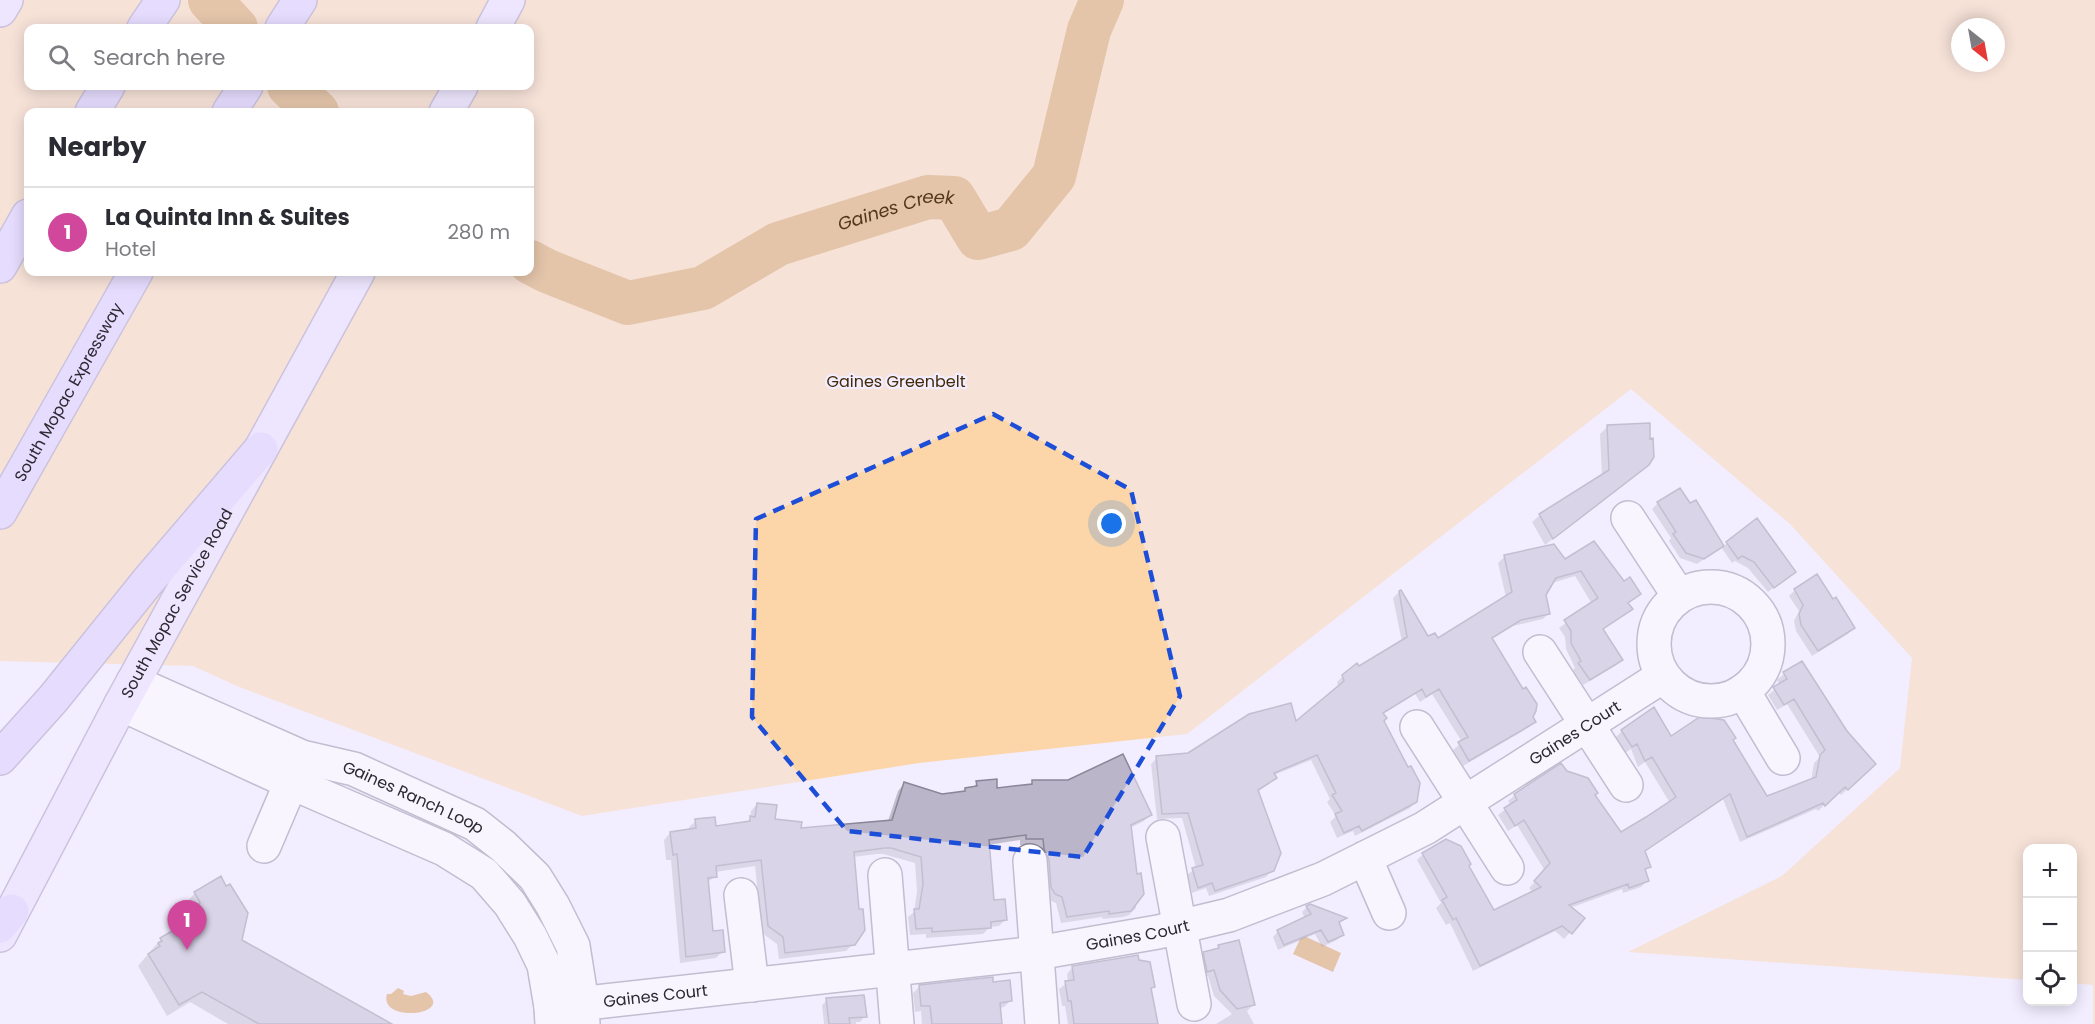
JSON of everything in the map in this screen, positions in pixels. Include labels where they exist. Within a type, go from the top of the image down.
[{"type":"highway","points":[[147,24],[163,0]]},
{"type":"highway","points":[[285,24],[300,0]]},
{"type":"highway","points":[[94,108],[106,90]]},
{"type":"highway","points":[[232,108],[243,90]]},
{"type":"highway","points":[[0,266],[24,223]]},
{"type":"highway","name":"South Mopac Expressway","points":[[0,512],[133,276]]},
{"type":"highway","points":[[0,758],[53,699],[148,581],[261,449]]},
{"type":"main road","points":[[0,10],[6,0]]},
{"type":"main road","points":[[495,24],[508,0]]},
{"type":"main road","points":[[448,108],[459,90]]},
{"type":"main road","name":"South Mopac Service Road","points":[[4,924],[127,693],[356,276]]},
{"type":"street","points":[[1628,518],[1679,596]]},
{"type":"street","points":[[1717,586],[1736,592],[1752,604],[1763,620],[1768,640],[1766,659],[1757,677],[1743,691],[1726,699],[1708,701],[1691,698],[1675,689],[1663,676],[1655,659],[1653,641],[1657,624],[1665,608],[1679,596],[1697,588],[1717,586]]},
{"type":"street","points":[[1540,652],[1626,785]]},
{"type":"street","name":"Gaines Court","points":[[567,1015],[752,986],[1036,953],[1180,927],[1229,915],[1323,879],[1425,828],[1663,676]]},
{"type":"street","points":[[1743,691],[1783,758]]},
{"type":"street","name":"Gaines Ranch Loop","points":[[127,693],[296,770],[354,769],[475,824],[503,846],[535,878],[553,906],[573,946],[567,1015]]},
{"type":"street","points":[[1417,727],[1507,868]]},
{"type":"street","points":[[264,846],[296,770]]},
{"type":"street","points":[[1163,837],[1194,1004]]},
{"type":"street","points":[[1365,858],[1389,913]]},
{"type":"street","points":[[1030,861],[1042,1024]]},
{"type":"street","points":[[885,875],[897,1024]]},
{"type":"street","points":[[741,895],[752,986]]},
{"type":"highlighted area","points":[[993,414],[1131,490],[1180,696],[1083,857],[847,831],[752,717],[756,519]]},
{"type":"green space","name":"Gaines Greenbelt","points":[[0,0],[2095,0],[2095,1024],[2093,1024],[2093,985],[2077,983],[2077,844],[2023,844],[2023,980],[1628,952],[1782,876],[1900,768],[1912,658],[1790,524],[1631,389],[1187,734],[919,763],[582,816],[237,686],[193,666],[0,661]]},
{"type":"shaded area","points":[[1302,935],[1341,953],[1333,972],[1293,954]]},
{"type":"shaded area","points":[[398,988],[404,991],[403,994],[411,996],[426,992],[433,1000],[432,1006],[425,1011],[415,1013],[394,1010],[387,1003],[387,994],[391,994]]},
{"type":"building","points":[[1650,423],[1650,439],[1653,438],[1654,457],[1649,465],[1553,539],[1539,514],[1609,470],[1607,425]]},
{"type":"building","points":[[1680,488],[1690,503],[1696,500],[1724,546],[1704,559],[1686,553],[1673,534],[1676,532],[1657,502]]},
{"type":"building","points":[[1757,518],[1796,572],[1774,588],[1754,562],[1742,556],[1738,559],[1726,542]]},
{"type":"building","points":[[1594,541],[1624,581],[1630,577],[1641,594],[1628,603],[1633,609],[1603,629],[1623,660],[1590,680],[1578,663],[1581,661],[1571,643],[1571,631],[1564,620],[1598,598],[1581,571],[1556,578],[1546,595],[1550,614],[1521,620],[1492,638],[1523,689],[1526,687],[1537,704],[1533,717],[1536,722],[1469,761],[1458,742],[1468,737],[1439,689],[1426,697],[1422,689],[1383,713],[1387,718],[1384,721],[1408,767],[1411,766],[1420,783],[1417,802],[1362,831],[1359,826],[1344,833],[1335,814],[1342,811],[1332,795],[1336,793],[1317,755],[1274,773],[1277,778],[1258,790],[1281,853],[1274,871],[1215,891],[1212,883],[1198,888],[1192,868],[1203,865],[1188,813],[1162,814],[1156,756],[1188,753],[1249,714],[1291,703],[1296,721],[1344,681],[1342,675],[1357,663],[1359,666],[1407,637],[1399,591],[1401,590],[1428,636],[1435,633],[1438,638],[1512,592],[1504,555],[1554,544],[1565,559]]},
{"type":"building","points":[[1817,574],[1833,599],[1836,597],[1855,628],[1818,651],[1801,625],[1799,614],[1803,605],[1794,589]]},
{"type":"building","points":[[1802,661],[1847,731],[1876,764],[1848,790],[1845,787],[1825,806],[1823,803],[1747,837],[1730,794],[1645,851],[1651,867],[1645,869],[1649,881],[1629,888],[1628,884],[1569,905],[1585,918],[1572,934],[1562,926],[1480,966],[1456,918],[1453,920],[1442,900],[1447,897],[1422,853],[1446,839],[1461,846],[1471,864],[1469,866],[1494,910],[1541,887],[1534,881],[1550,863],[1524,820],[1515,826],[1504,808],[1517,800],[1514,794],[1561,763],[1567,771],[1588,778],[1598,793],[1595,795],[1621,832],[1676,797],[1652,757],[1645,761],[1637,744],[1632,747],[1621,730],[1654,707],[1671,736],[1707,712],[1711,718],[1724,720],[1736,738],[1733,740],[1767,796],[1816,777],[1820,755],[1825,750],[1794,699],[1784,705],[1773,687],[1787,679],[1783,672]]},
{"type":"building","points":[[1123,754],[1152,815],[1131,825],[1137,874],[1141,873],[1144,894],[1131,911],[1109,914],[1109,911],[1067,917],[1062,897],[1055,894],[1051,887],[1049,860],[1043,839],[1026,839],[1026,835],[989,840],[994,900],[1005,899],[1007,920],[991,922],[991,928],[932,932],[932,928],[916,929],[914,909],[919,909],[923,884],[921,857],[885,848],[854,852],[859,909],[863,909],[865,930],[855,945],[785,953],[783,937],[768,926],[761,860],[716,866],[717,877],[708,878],[713,931],[723,930],[725,952],[686,957],[677,854],[673,855],[670,832],[696,828],[695,819],[715,817],[716,826],[750,821],[750,816],[755,817],[757,803],[777,805],[775,819],[802,822],[801,828],[892,820],[904,782],[942,794],[965,791],[965,788],[977,786],[976,781],[997,779],[997,788],[1032,784],[1032,780],[1068,780]]},
{"type":"building","points":[[221,876],[226,886],[230,884],[248,913],[242,940],[392,1024],[259,1024],[202,992],[179,1005],[148,954],[160,946],[158,943],[162,941],[160,938],[196,917],[200,902],[194,892]]},
{"type":"building","points":[[1310,904],[1347,918],[1339,922],[1344,935],[1328,942],[1321,930],[1284,945],[1277,930],[1311,914],[1306,906]]},
{"type":"building","points":[[1239,940],[1255,1005],[1237,1009],[1220,990],[1214,970],[1207,972],[1203,952],[1219,948],[1218,945]]},
{"type":"building","points":[[1138,955],[1139,960],[1150,962],[1155,987],[1151,988],[1158,1024],[1074,1024],[1065,981],[1074,980],[1072,966]]},
{"type":"building","points":[[993,977],[993,982],[1010,980],[1012,1001],[1000,1003],[1002,1024],[932,1024],[930,1006],[921,1006],[919,985]]},
{"type":"building","points":[[864,995],[867,1017],[849,1018],[850,1024],[829,1024],[826,998]]},
{"type":"waterway","name":"Gaines Creek","points":[[210,0],[232,24]]},
{"type":"waterway","name":"Gaines Creek","points":[[534,264],[628,303],[703,288],[778,244],[928,197],[954,198],[978,238],[1011,229],[1054,176],[1089,30],[1102,0]]},
{"type":"waterway","name":"Gaines Creek","points":[[293,90],[313,108]]},
{"type":"place","name":"La Quinta Inn & Suites","points":[[187,950]]}]
